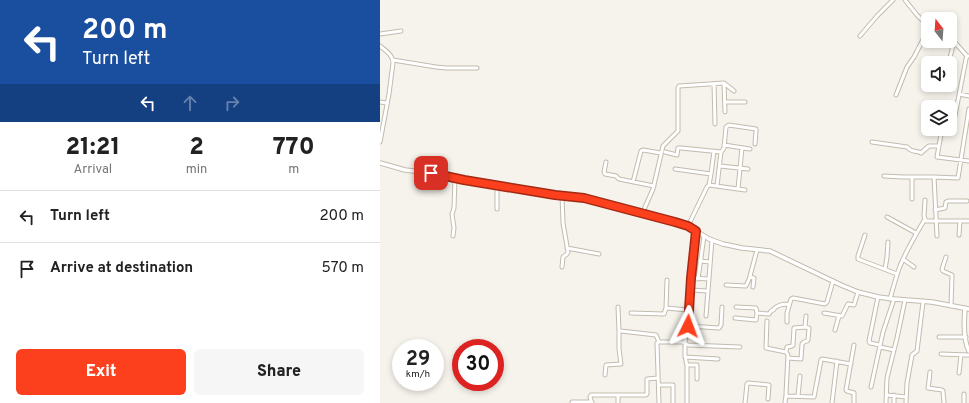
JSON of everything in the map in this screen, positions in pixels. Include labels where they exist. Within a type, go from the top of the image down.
[{"type":"street","points":[[860,36],[877,16],[894,0]]},
{"type":"street","points":[[905,0],[921,19]]},
{"type":"street","points":[[380,34],[401,31]]},
{"type":"street","points":[[896,95],[907,67],[921,44]]},
{"type":"street","points":[[957,44],[968,56],[966,59],[957,105]]},
{"type":"street","points":[[380,46],[392,56],[393,60],[392,75],[380,142]]},
{"type":"street","points":[[393,60],[446,68],[477,68]]},
{"type":"street","points":[[724,83],[725,112]]},
{"type":"street","points":[[642,214],[654,186],[663,146],[678,131],[679,86],[724,83],[734,91]]},
{"type":"street","points":[[714,84],[715,124]]},
{"type":"street","points":[[959,94],[969,96]]},
{"type":"street","points":[[380,102],[387,103]]},
{"type":"street","points":[[725,102],[745,102]]},
{"type":"street","points":[[884,176],[912,178],[958,178],[969,108]]},
{"type":"street","points":[[717,186],[726,127],[729,125],[754,128],[756,130],[755,144]]},
{"type":"street","points":[[941,136],[938,158],[969,161]]},
{"type":"street","points":[[872,142],[907,146],[910,150],[922,153],[929,146],[939,146]]},
{"type":"street","points":[[724,145],[750,148]]},
{"type":"street","points":[[665,152],[675,155],[677,154],[678,148],[681,148],[722,152]]},
{"type":"street","points":[[738,189],[742,148]]},
{"type":"street","points":[[633,182],[641,151],[661,153]]},
{"type":"street","points":[[688,226],[709,185],[714,151]]},
{"type":"street","points":[[606,162],[605,174],[616,176],[619,179],[654,186]]},
{"type":"street","points":[[380,163],[405,170],[431,173],[562,196],[584,198],[688,226],[712,240],[729,246],[770,251],[858,292],[878,297],[967,309],[964,322],[969,351]]},
{"type":"street","points":[[720,166],[748,169]]},
{"type":"street","points":[[674,169],[711,174]]},
{"type":"street","points":[[934,177],[937,236]]},
{"type":"street","points":[[453,236],[454,228],[452,215],[454,208],[455,178]]},
{"type":"street","points":[[912,178],[912,199]]},
{"type":"street","points":[[497,185],[497,209]]},
{"type":"street","points":[[709,185],[745,190]]},
{"type":"street","points":[[562,196],[563,223],[568,253],[563,257],[562,267]]},
{"type":"street","points":[[871,387],[897,274],[916,233],[925,219],[925,200]]},
{"type":"street","points":[[935,210],[945,209],[947,201],[968,201]]},
{"type":"street","points":[[887,217],[916,233]]},
{"type":"street","points":[[925,219],[926,221],[969,221]]},
{"type":"street","points":[[959,235],[960,221]]},
{"type":"street","points":[[687,403],[687,365],[685,357],[685,343],[688,326],[688,310],[696,231]]},
{"type":"street","points":[[866,235],[858,259],[897,274]]},
{"type":"street","points":[[698,279],[704,236]]},
{"type":"street","points":[[706,316],[712,240]]},
{"type":"street","points":[[885,269],[888,242]]},
{"type":"street","points":[[567,248],[599,254]]},
{"type":"street","points":[[726,285],[746,286],[757,250]]},
{"type":"street","points":[[693,257],[710,262]]},
{"type":"street","points":[[946,258],[942,269],[952,276],[951,306]]},
{"type":"street","points":[[903,259],[914,266]]},
{"type":"street","points":[[750,277],[754,278],[753,287]]},
{"type":"street","points":[[691,278],[709,280]]},
{"type":"street","points":[[631,313],[664,314],[666,308],[667,280]]},
{"type":"street","points":[[787,322],[787,313],[790,300],[793,298],[825,304],[827,302],[833,281]]},
{"type":"street","points":[[690,290],[708,291]]},
{"type":"street","points":[[824,313],[839,316],[843,315],[849,304],[854,304],[858,292]]},
{"type":"street","points":[[878,297],[869,342],[894,350]]},
{"type":"street","points":[[886,403],[887,378],[905,300]]},
{"type":"street","points":[[906,403],[912,355],[917,351],[923,302]]},
{"type":"street","points":[[758,313],[769,314],[771,310],[774,310],[776,307],[789,304]]},
{"type":"street","points":[[605,375],[606,365],[621,364],[619,349],[618,307]]},
{"type":"street","points":[[688,326],[719,328],[721,325],[722,307]]},
{"type":"street","points":[[735,318],[756,320],[758,313],[756,308],[736,307]]},
{"type":"street","points":[[666,308],[688,310]]},
{"type":"street","points":[[805,327],[806,316]]},
{"type":"street","points":[[835,330],[839,316]]},
{"type":"street","points":[[768,321],[766,348],[786,352]]},
{"type":"street","points":[[785,403],[788,358],[786,352],[787,347],[793,345],[794,328],[809,328],[808,340],[802,344],[801,359],[788,358]]},
{"type":"street","points":[[619,331],[657,336],[659,342],[657,344],[659,403]]},
{"type":"street","points":[[939,337],[966,337]]},
{"type":"street","points":[[659,342],[685,343],[691,346],[740,347]]},
{"type":"street","points":[[854,345],[846,390],[854,393],[854,403]]},
{"type":"street","points":[[941,354],[969,355]]},
{"type":"street","points":[[959,373],[961,355]]},
{"type":"street","points":[[685,357],[718,359]]},
{"type":"street","points":[[786,395],[815,396],[821,359],[851,364]]},
{"type":"street","points":[[832,403],[837,361]]},
{"type":"street","points":[[687,365],[697,366],[697,379]]},
{"type":"street","points":[[930,372],[928,388],[944,391],[944,403]]},
{"type":"street","points":[[798,396],[800,376]]},
{"type":"street","points":[[572,402],[592,402],[590,397],[591,395],[646,395],[647,379],[658,378]]},
{"type":"street","points":[[745,403],[748,383],[769,384],[768,399]]},
{"type":"street","points":[[659,384],[673,385],[674,403]]},
{"type":"street","points":[[618,394],[618,403]]},
{"type":"street","points":[[964,394],[964,403]]},
{"type":"street","points":[[887,395],[906,397]]},
{"type":"street","points":[[894,396],[894,403]]},
{"type":"route","points":[[431,173],[555,195],[584,198],[688,226],[696,231],[688,326]]}]
